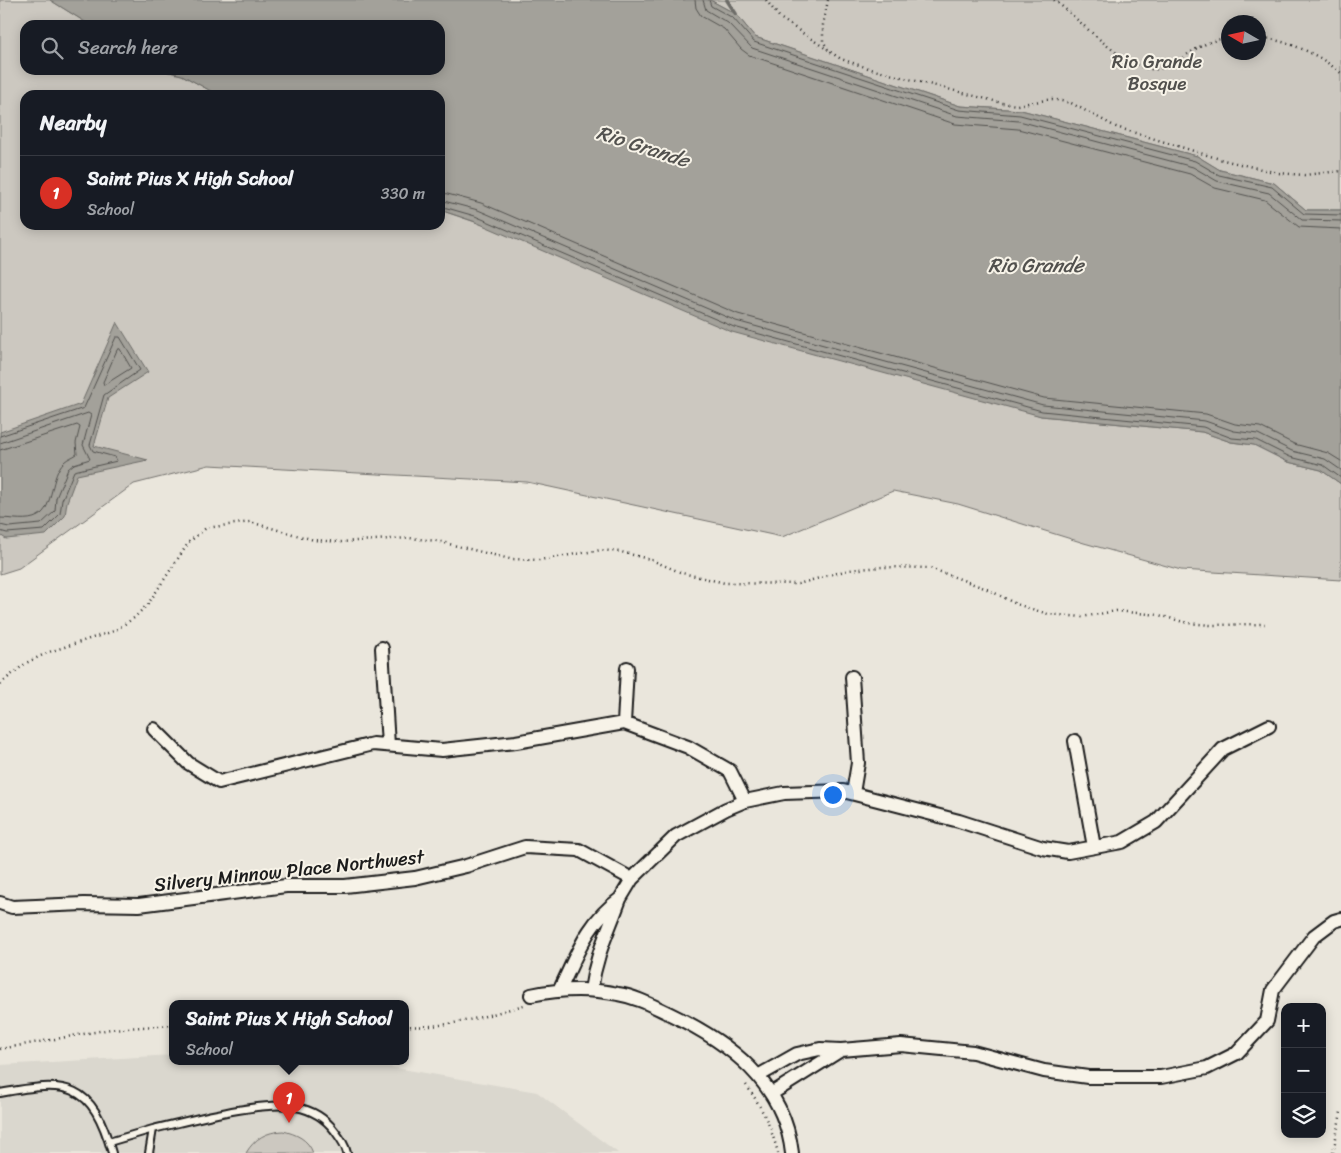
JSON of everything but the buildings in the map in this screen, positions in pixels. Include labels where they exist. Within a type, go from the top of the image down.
[{"type":"street","points":[[382,648],[388,745]]},
{"type":"street","points":[[624,723],[627,668]]},
{"type":"street","points":[[852,677],[858,763],[853,794]]},
{"type":"street","points":[[154,729],[188,763],[219,782],[373,744],[442,750],[516,742],[624,723],[688,747],[730,771],[745,801]]},
{"type":"street","points":[[591,990],[594,964],[599,947],[608,932],[620,899],[632,879],[676,836],[745,801],[784,793],[843,791],[959,821],[1042,848],[1068,852],[1122,842],[1156,822],[1223,749],[1269,726]]},
{"type":"street","points":[[1075,741],[1094,847]]},
{"type":"street","name":"Silvery Minnow Place Northwest","points":[[0,903],[12,907],[84,904],[139,905],[286,886],[345,886],[416,878],[466,866],[525,847],[579,850],[632,879]]},
{"type":"street","points":[[560,989],[587,932],[604,910],[620,899]]},
{"type":"street","points":[[758,1076],[797,1054],[820,1049],[841,1050],[901,1045],[973,1052],[1044,1071],[1088,1077],[1161,1077],[1207,1068],[1237,1053],[1267,1021],[1273,990],[1314,936],[1334,921],[1341,919]]},
{"type":"street","points":[[530,1000],[560,989],[591,990],[636,998],[699,1028],[727,1046],[758,1076],[779,1109],[792,1153]]},
{"type":"street","points":[[771,1094],[841,1050]]},
{"type":"lane","points":[[0,1093],[45,1086],[64,1088],[81,1093],[95,1107],[105,1126],[112,1153]]},
{"type":"lane","points":[[109,1142],[153,1129],[257,1108],[294,1106],[307,1110],[329,1124],[345,1145],[347,1153]]},
{"type":"lane","points":[[149,1153],[153,1129]]},
{"type":"path","points":[[766,0],[780,18],[829,51],[842,59],[874,70],[1002,103],[1017,105],[1052,99],[1071,103],[1116,127],[1223,160],[1269,171],[1304,175],[1341,172]]},
{"type":"path","points":[[828,0],[822,25],[823,41],[829,51]]},
{"type":"path","points":[[1054,0],[1108,46],[1141,68],[1161,68],[1202,44],[1221,40]]},
{"type":"path","points":[[1266,38],[1279,40],[1300,48],[1341,73]]},
{"type":"path","points":[[0,684],[26,663],[57,650],[114,631],[134,618],[148,604],[189,542],[206,528],[250,522],[314,540],[340,542],[409,538],[437,541],[510,559],[540,560],[601,550],[621,552],[648,559],[682,573],[725,583],[798,584],[848,570],[882,567],[930,568],[958,577],[1016,604],[1048,614],[1082,617],[1116,611],[1159,615],[1187,623],[1210,625],[1265,624]]},
{"type":"path","points":[[409,1026],[464,1021],[530,1000]]},
{"type":"path","points":[[0,1049],[111,1029],[169,1025]]},
{"type":"path","points":[[742,1078],[760,1105],[772,1129],[778,1153]]},
{"type":"path","points":[[1333,1153],[1341,1112]]},
{"type":"shaded area","points":[[169,1055],[169,1065],[379,1065],[537,1092],[618,1153],[0,1153],[0,1065]]},
{"type":"green space","points":[[0,0],[50,0],[82,20],[20,20],[20,75],[182,75],[209,90],[20,90],[20,230],[445,230],[445,212],[1041,416],[1202,432],[1231,442],[1254,445],[1288,462],[1321,470],[1341,484],[1341,580],[1181,570],[1084,543],[958,504],[893,491],[782,537],[527,482],[209,465],[134,484],[19,568],[0,574]]},
{"type":"green space","name":"Rio Grande Bosque","points":[[710,0],[1341,0],[1341,210],[1306,210],[1274,183],[1220,170],[1197,156],[1021,110],[960,106],[755,37],[736,14]]},
{"type":"green space","points":[[283,1131],[301,1138],[308,1144],[313,1153],[246,1153],[253,1143],[262,1137]]},
{"type":"water","name":"Rio Grande","points":[[50,0],[710,0],[736,14],[755,37],[960,106],[1021,110],[1197,156],[1220,170],[1274,183],[1306,210],[1341,210],[1341,484],[1321,470],[1288,462],[1254,445],[1231,442],[1202,432],[1041,416],[732,332],[473,221],[445,212],[445,90],[209,90],[182,75],[445,75],[445,20],[82,20]]},
{"type":"water","points":[[117,322],[148,372],[108,398],[94,446],[148,460],[77,475],[67,502],[65,516],[46,535],[6,539],[0,535],[0,432],[81,404]]},
{"type":"waterway","points":[[727,0],[736,14]]},
{"type":"place","name":"Saint Pius X High School","points":[[289,1123]]}]
